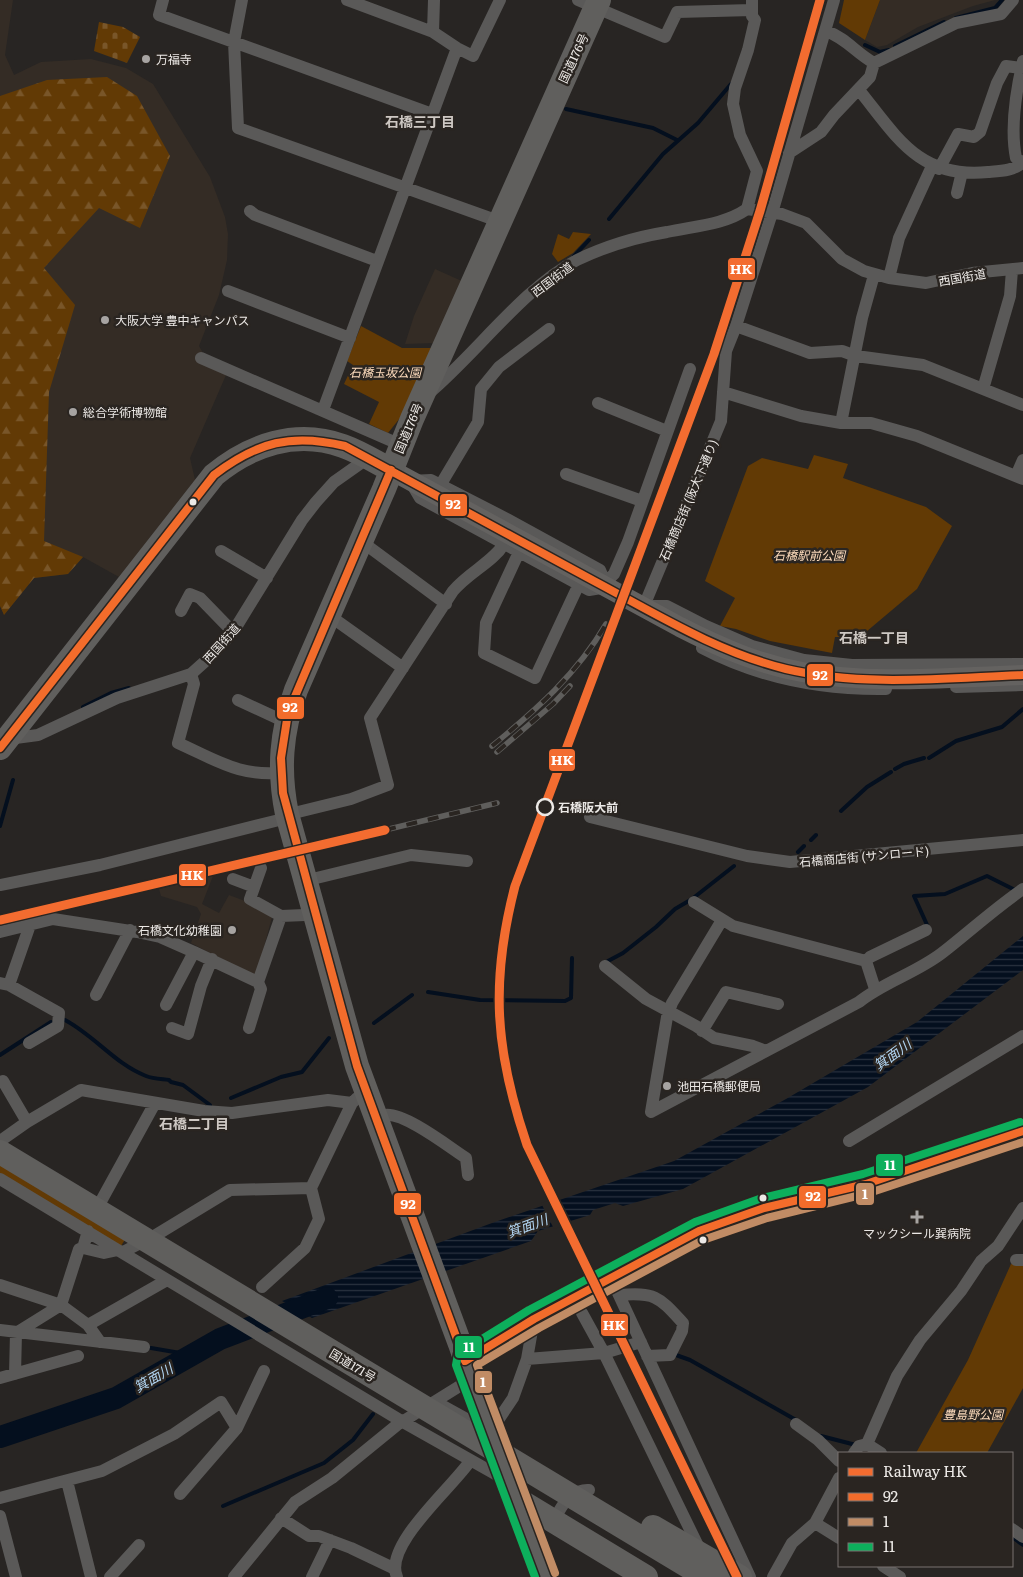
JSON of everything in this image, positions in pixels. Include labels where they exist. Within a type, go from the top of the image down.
[{"type":"highway","name":"国道176号","points":[[546,1577],[493,1440],[422,1242],[366,1094],[283,793],[281,777],[283,736],[296,690],[372,516],[400,476],[400,445],[501,222],[591,3]]},
{"type":"highway","points":[[4,744],[214,476],[231,461],[265,445],[304,438],[331,442],[368,458],[400,476]]},
{"type":"highway","name":"国道171号","points":[[0,1152],[582,1503],[679,1577]]},
{"type":"highway","name":"国道171号","points":[[0,1169],[582,1503],[704,1566],[740,1577]]},
{"type":"highway","points":[[493,1440],[582,1503]]},
{"type":"highway","points":[[517,1499],[637,1571]]},
{"type":"main road","points":[[400,476],[513,545],[680,628],[735,653],[801,672],[853,677],[1023,675]]},
{"type":"street","points":[[163,0],[159,15],[432,114]]},
{"type":"street","points":[[242,0],[234,42],[238,128],[501,222]]},
{"type":"street","points":[[347,0],[433,32],[457,48],[474,56],[500,0]]},
{"type":"street","points":[[433,32],[434,0]]},
{"type":"street","name":"石橋商店街 (阪大下通り)","points":[[644,606],[721,421],[726,351],[736,326],[772,213],[834,0]]},
{"type":"street","points":[[790,154],[821,132],[834,115],[870,77],[874,63],[956,23],[1001,14],[1013,0]]},
{"type":"street","points":[[591,3],[665,37],[677,12],[752,5],[755,20],[748,50],[735,88],[733,104],[740,135],[757,171],[747,209]]},
{"type":"street","points":[[826,31],[846,40],[857,52],[874,63]]},
{"type":"street","points":[[323,410],[457,48]]},
{"type":"street","points":[[859,90],[906,148],[936,167],[978,173],[1015,169],[1023,162],[1016,158],[1014,147],[1022,64],[1006,66],[997,82],[980,132],[974,137],[958,134],[936,167],[899,238],[889,278]]},
{"type":"street","points":[[957,193],[962,172]]},
{"type":"street","name":"西国街道","points":[[420,401],[454,372],[497,327],[558,271],[622,242],[710,224],[739,214],[747,209],[772,213],[806,223],[842,259],[874,275],[926,283],[972,273],[1018,269]]},
{"type":"street","points":[[250,211],[255,215],[378,261]]},
{"type":"street","points":[[983,389],[1018,269]]},
{"type":"street","points":[[841,423],[856,356],[862,318],[874,275]]},
{"type":"street","points":[[228,291],[350,338]]},
{"type":"street","points":[[736,326],[810,353],[842,350],[856,356],[923,364],[1023,405]]},
{"type":"street","points":[[441,484],[478,422],[481,389],[499,367],[549,328]]},
{"type":"street","points":[[201,358],[400,445]]},
{"type":"street","points":[[513,545],[589,590],[607,584],[614,574],[690,369]]},
{"type":"street","points":[[723,392],[801,416],[841,423],[871,422],[917,436],[1019,477],[1023,460]]},
{"type":"street","points":[[598,403],[667,431]]},
{"type":"street","name":"西国街道","points":[[4,744],[38,735],[118,698],[192,674],[210,658],[316,502],[334,482],[368,458]]},
{"type":"street","points":[[566,474],[642,501]]},
{"type":"street","points":[[400,476],[430,480],[441,484],[600,570],[607,584],[644,606],[658,624],[729,661],[781,678],[844,688],[1023,685]]},
{"type":"street","points":[[372,516],[373,535],[306,691],[296,729],[292,771],[298,812],[342,971],[355,1101],[405,1221],[422,1242]]},
{"type":"street","points":[[372,516],[359,530],[343,557],[285,692],[276,722],[272,774],[279,820],[322,976],[349,1037],[366,1064],[409,1184],[418,1214],[422,1242]]},
{"type":"street","points":[[513,545],[486,623],[484,654],[535,678],[579,584]]},
{"type":"street","points":[[0,884],[100,865],[279,820],[298,812],[351,799],[388,785],[370,718],[464,578],[513,545]]},
{"type":"street","points":[[368,546],[446,604]]},
{"type":"street","points":[[221,551],[264,576]]},
{"type":"street","points":[[182,611],[190,594],[200,598],[230,629]]},
{"type":"street","points":[[644,606],[667,606],[737,640],[796,658],[832,664],[1023,664]]},
{"type":"street","points":[[337,621],[403,668]]},
{"type":"street","points":[[729,661],[737,640]]},
{"type":"street","points":[[192,674],[194,684],[178,743],[239,770],[257,774],[292,771]]},
{"type":"street","points":[[238,700],[276,722],[296,729]]},
{"type":"street","name":"石橋商店街 (サンロード)","points":[[590,816],[747,856],[790,862],[1023,840]]},
{"type":"street","points":[[296,883],[411,855],[467,860]]},
{"type":"street","points":[[261,868],[250,899],[281,916],[305,915]]},
{"type":"street","points":[[233,879],[254,887]]},
{"type":"street","points":[[722,920],[669,1011],[651,1112],[859,1002],[875,989],[940,954],[977,922],[1023,889]]},
{"type":"street","points":[[300,898],[320,893]]},
{"type":"street","points":[[694,902],[733,926],[866,961],[926,930]]},
{"type":"street","points":[[258,982],[281,916]]},
{"type":"street","points":[[0,932],[53,919],[130,930],[160,937],[258,982],[262,989],[249,1028]]},
{"type":"street","points":[[309,928],[329,924]]},
{"type":"street","points":[[29,1043],[58,1026],[59,1013],[5,984],[30,925]]},
{"type":"street","points":[[96,995],[130,930]]},
{"type":"street","points":[[166,1005],[194,952]]},
{"type":"street","points":[[172,1028],[188,1034],[200,986],[212,960]]},
{"type":"street","points":[[866,961],[875,989]]},
{"type":"street","points":[[605,966],[646,999],[714,1038],[753,1046],[766,1051]]},
{"type":"street","points":[[322,976],[342,971]]},
{"type":"street","points":[[702,1031],[726,992],[778,1004]]},
{"type":"street","points":[[849,1141],[1023,1036]]},
{"type":"street","points":[[3,1081],[26,1122]]},
{"type":"street","points":[[355,1101],[328,1100],[232,1113],[155,1103],[81,1090],[26,1122],[0,1142],[436,1401],[493,1440]]},
{"type":"street","points":[[262,1287],[305,1248],[319,1219],[311,1188],[355,1101]]},
{"type":"street","points":[[100,1203],[155,1103]]},
{"type":"street","points":[[385,1115],[390,1114],[404,1120],[471,1159],[468,1175]]},
{"type":"street","points":[[234,1577],[295,1502],[332,1478],[403,1422],[436,1401],[468,1370],[534,1319],[685,1237],[708,1227],[764,1208],[866,1184],[1023,1131]]},
{"type":"street","points":[[0,1179],[403,1422],[497,1475],[517,1499]]},
{"type":"street","points":[[16,1333],[61,1305],[78,1249],[83,1248],[104,1253],[121,1251],[156,1235],[230,1190],[311,1188]]},
{"type":"street","points":[[867,1444],[897,1376],[920,1340],[961,1291],[981,1262],[998,1246],[1023,1208]]},
{"type":"street","points":[[83,1248],[88,1231]]},
{"type":"street","points":[[611,1278],[750,1577]]},
{"type":"street","points":[[88,1325],[167,1280]]},
{"type":"street","points":[[0,1284],[61,1305],[88,1325],[100,1342]]},
{"type":"street","points":[[619,1295],[631,1294],[660,1298],[682,1323],[682,1331],[670,1355],[647,1356]]},
{"type":"street","points":[[582,1313],[604,1353],[704,1566]]},
{"type":"street","points":[[281,1518],[309,1536],[319,1536],[330,1540],[395,1573],[396,1556],[433,1503],[473,1463],[486,1464],[494,1456],[493,1440],[513,1398],[527,1359],[534,1319]]},
{"type":"street","points":[[0,1330],[144,1347]]},
{"type":"street","points":[[15,1374],[16,1333]]},
{"type":"street","points":[[527,1359],[604,1353],[640,1342]]},
{"type":"street","points":[[0,1378],[78,1356]]},
{"type":"street","points":[[180,1494],[237,1428],[264,1371]]},
{"type":"street","points":[[0,1498],[102,1471],[174,1434],[221,1402],[237,1428]]},
{"type":"street","points":[[796,1424],[818,1440],[838,1461]]},
{"type":"street","points":[[855,1452],[860,1446],[867,1444],[879,1452]]},
{"type":"street","points":[[773,1577],[792,1543],[815,1522],[838,1480]]},
{"type":"street","points":[[67,1481],[91,1577]]},
{"type":"street","points":[[582,1503],[575,1492],[558,1512],[559,1518],[619,1556],[637,1571]]},
{"type":"street","points":[[0,1516],[16,1577]]},
{"type":"street","points":[[815,1522],[838,1537]]},
{"type":"street","points":[[1013,1529],[1023,1537]]},
{"type":"street","points":[[312,1577],[330,1540]]},
{"type":"street","points":[[110,1577],[139,1545]]},
{"type":"shaded area","name":"大阪大学 豊中キャンパス","points":[[0,0],[13,0],[5,55],[14,75],[41,62],[91,59],[126,68],[153,84],[210,177],[225,217],[228,234],[227,260],[219,295],[199,346],[203,353],[226,375],[190,458],[195,480],[119,577],[83,557],[68,574],[34,578],[4,615],[0,606]]},
{"type":"shaded area","points":[[880,0],[995,0],[973,6],[918,27],[887,45],[877,47],[865,40]]},
{"type":"shaded area","points":[[435,269],[464,282],[435,343],[405,344],[414,316]]},
{"type":"shaded area","name":"石橋文化幼稚園","points":[[213,876],[202,904],[219,913],[229,895],[245,901],[272,917],[256,977],[191,943],[201,914],[197,907],[161,896],[159,889]]},
{"type":"green space","points":[[844,0],[880,0],[865,40],[839,23]]},
{"type":"green space","points":[[99,22],[123,27],[140,37],[127,63],[94,51]]},
{"type":"green space","points":[[107,77],[137,96],[170,156],[140,228],[99,208],[44,268],[75,305],[49,392],[44,541],[83,557],[68,574],[34,578],[4,615],[0,606],[0,96],[47,80]]},
{"type":"green space","points":[[573,232],[591,234],[573,253],[558,262],[552,254],[558,234],[569,239]]},
{"type":"green space","name":"石橋玉坂公園","points":[[361,326],[402,348],[433,348],[400,418],[388,433],[369,424],[379,402],[344,384],[353,365],[347,361]]},
{"type":"green space","name":"石橋駅前公園","points":[[814,455],[848,464],[843,478],[926,507],[952,526],[917,589],[860,637],[835,637],[832,653],[770,641],[736,629],[720,626],[735,598],[705,581],[748,466],[762,458],[808,469]]},
{"type":"green space","points":[[0,1156],[134,1225],[121,1246],[0,1174]]},
{"type":"green space","name":"豊島野公園","points":[[1011,1264],[1023,1265],[1023,1388],[988,1452],[917,1452],[968,1360]]},
{"type":"water","points":[[1023,936],[1023,970],[868,1087],[683,1189],[623,1206],[615,1203],[593,1210],[590,1215],[538,1231],[531,1241],[312,1318],[282,1301],[492,1223],[674,1161],[786,1099],[917,1022]]},
{"type":"pier","points":[[559,1197],[572,1223],[554,1229],[541,1203]]},
{"type":"waterway","points":[[956,18],[995,8],[1002,0]]},
{"type":"waterway","points":[[895,46],[944,22]]},
{"type":"waterway","points":[[865,45],[880,52],[889,50]]},
{"type":"waterway","points":[[609,219],[663,154],[698,123],[731,84]]},
{"type":"waterway","points":[[566,109],[653,128],[677,140]]},
{"type":"waterway","points":[[574,256],[589,240]]},
{"type":"waterway","points":[[83,707],[111,693],[129,688]]},
{"type":"waterway","points":[[929,758],[956,741],[1002,727],[1023,709]]},
{"type":"waterway","points":[[895,769],[924,758]]},
{"type":"waterway","points":[[841,811],[867,787],[891,772]]},
{"type":"waterway","points":[[0,826],[13,780]]},
{"type":"waterway","points":[[811,840],[816,835]]},
{"type":"waterway","points":[[798,852],[804,846]]},
{"type":"waterway","points":[[608,961],[623,953],[675,909],[692,899],[734,866]]},
{"type":"waterway","points":[[928,927],[914,896],[945,894],[987,876],[1015,890]]},
{"type":"waterway","points":[[428,992],[480,1000],[565,1001],[571,998],[572,958]]},
{"type":"waterway","points":[[374,1023],[412,995]]},
{"type":"waterway","points":[[65,1020],[135,1071],[149,1077],[169,1080],[183,1085],[210,1105]]},
{"type":"waterway","points":[[0,1055],[51,1022]]},
{"type":"waterway","points":[[231,1098],[281,1077],[302,1072],[329,1038]]},
{"type":"waterway","name":"箕面川","points":[[0,1437],[116,1398],[220,1339],[327,1298]]},
{"type":"waterway","points":[[151,1348],[192,1355]]},
{"type":"waterway","points":[[676,1355],[690,1360],[796,1420]]},
{"type":"waterway","points":[[223,1506],[324,1463],[353,1440],[373,1414]]},
{"type":"waterway","points":[[821,1436],[856,1445]]},
{"type":"waterway","points":[[1013,1538],[1023,1545]]},
{"type":"railway","points":[[492,746],[555,690],[582,659],[606,624]]},
{"type":"railway","points":[[497,752],[553,704],[570,686]]},
{"type":"railway","points":[[385,830],[497,803]]},
{"type":"rail line","name":"HK","points":[[737,1577],[527,1145],[508,1078],[503,1047],[499,985],[507,921],[515,886],[714,354],[760,211],[820,0]]},
{"type":"rail line","name":"HK","points":[[0,920],[385,830]]},
{"type":"transit line","name":"92","points":[[0,748],[214,475],[245,455],[260,448],[292,441],[308,440],[345,446],[687,631],[760,662],[815,675],[874,680],[1023,675]]},
{"type":"transit line","name":"92","points":[[391,470],[288,713],[281,758],[283,793],[357,1066],[465,1361],[534,1319],[699,1231],[764,1208],[866,1184],[1023,1131]]},
{"type":"transit line","name":"11","points":[[535,1577],[456,1365],[458,1354],[529,1310],[695,1222],[762,1198],[863,1174],[1020,1122]]},
{"type":"transit line","name":"1","points":[[555,1573],[477,1365],[539,1328],[703,1240],[767,1218],[869,1193],[1023,1142]]},
{"type":"place","name":"万福寺","points":[[146,59]]},
{"type":"place","name":"大阪大学 豊中キャンパス","points":[[105,320]]},
{"type":"place","name":"総合学術博物館","points":[[73,412]]},
{"type":"place","name":"石橋阪大前","points":[[545,807]]},
{"type":"place","name":"石橋文化幼稚園","points":[[232,930]]},
{"type":"place","name":"池田石橋郵便局","points":[[667,1086]]},
{"type":"place","name":"マックシール巽病院","points":[[917,1217]]},
{"type":"district","name":"石橋三丁目","points":[[420,121]]},
{"type":"district","name":"石橋一丁目","points":[[874,637]]},
{"type":"district","name":"石橋二丁目","points":[[194,1123]]}]
